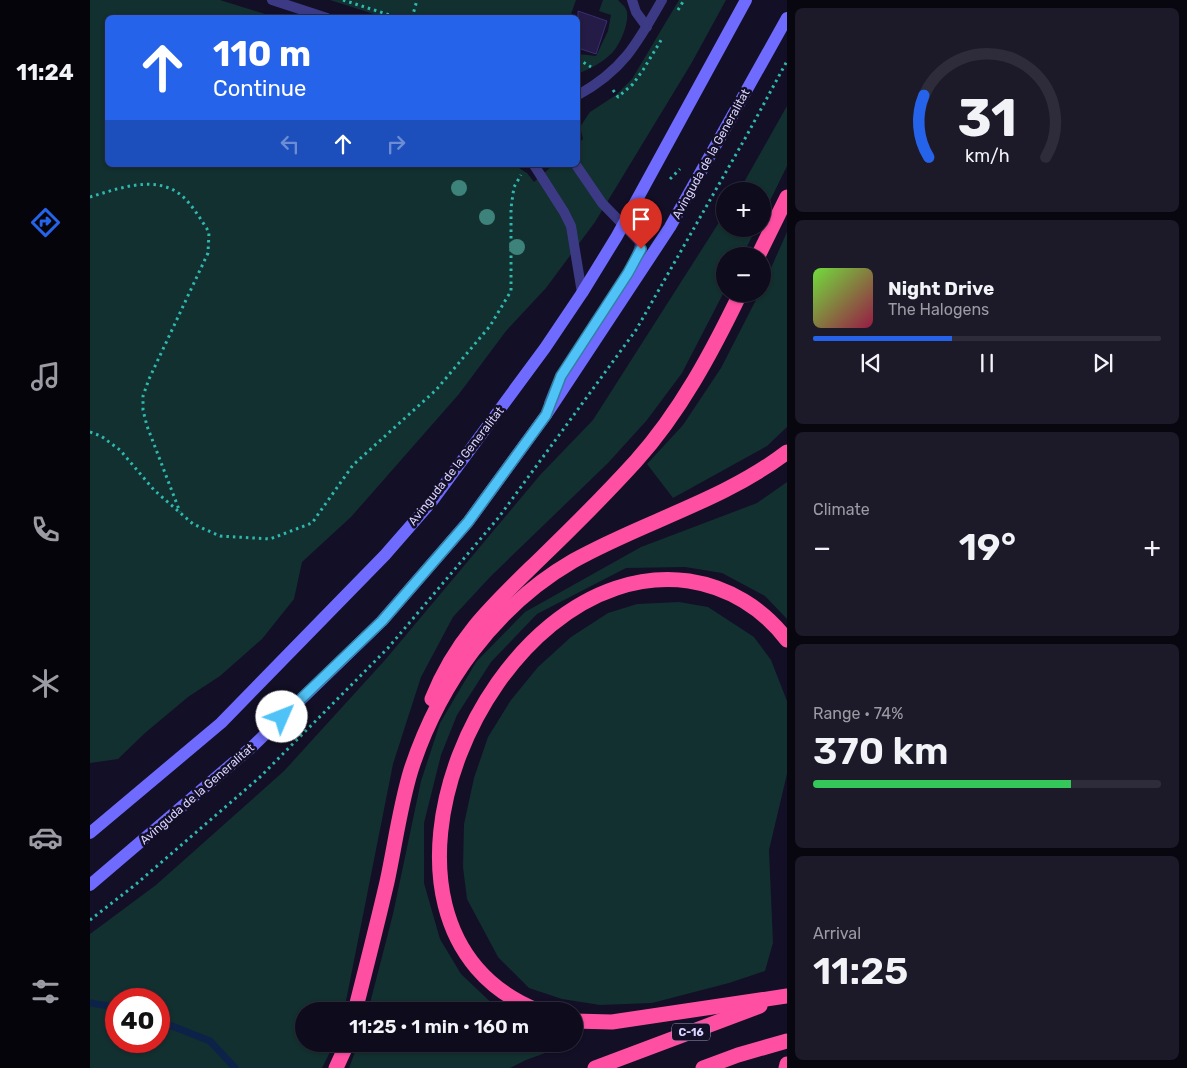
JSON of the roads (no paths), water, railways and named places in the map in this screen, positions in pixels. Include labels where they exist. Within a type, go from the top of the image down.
[{"type":"highway","points":[[762,247],[787,197]]},
{"type":"highway","points":[[357,1002],[385,890],[411,771],[427,711],[438,683],[471,629],[499,598],[593,507],[637,460],[673,414],[704,364],[736,302]]},
{"type":"highway","points":[[411,771],[430,722],[457,673],[478,643],[521,598],[546,578],[574,561],[744,479],[787,452]]},
{"type":"highway","points":[[518,1002],[497,988],[482,974],[462,945],[448,915],[441,883],[440,863],[443,814],[456,762],[479,711],[510,667],[546,629],[567,613],[586,602],[625,586],[661,580],[694,582],[727,592],[743,600],[766,616],[787,640]]},
{"type":"highway","points":[[583,1021],[612,1022],[787,996]]},
{"type":"highway","name":"C-16","points":[[595,1068],[787,996]]},
{"type":"highway","points":[[703,1068],[738,1055],[787,1041]]},
{"type":"highway","points":[[336,1068],[343,1052]]},
{"type":"highway","points":[[713,1068],[738,1055]]},
{"type":"highway","points":[[786,1068],[787,1064]]},
{"type":"street","name":"Avinguda de la Generalitat","points":[[90,833],[221,723],[385,555],[432,500],[545,348],[582,292],[623,225],[746,0]]},
{"type":"street","name":"Avinguda de la Generalitat","points":[[92,882],[254,745],[382,621],[468,522],[546,415],[670,227],[787,18]]},
{"type":"lane","points":[[272,0],[318,15]]},
{"type":"lane","points":[[632,0],[636,12],[647,27]]},
{"type":"lane","points":[[580,94],[600,83],[617,68],[647,27],[662,0]]},
{"type":"lane","points":[[535,167],[571,226],[582,292]]},
{"type":"lane","points":[[546,415],[561,376],[628,273],[641,249],[640,242],[602,203],[577,167]]},
{"type":"waterway","points":[[90,1003],[105,1005]]},
{"type":"waterway","points":[[170,1025],[210,1041],[235,1068]]}]
